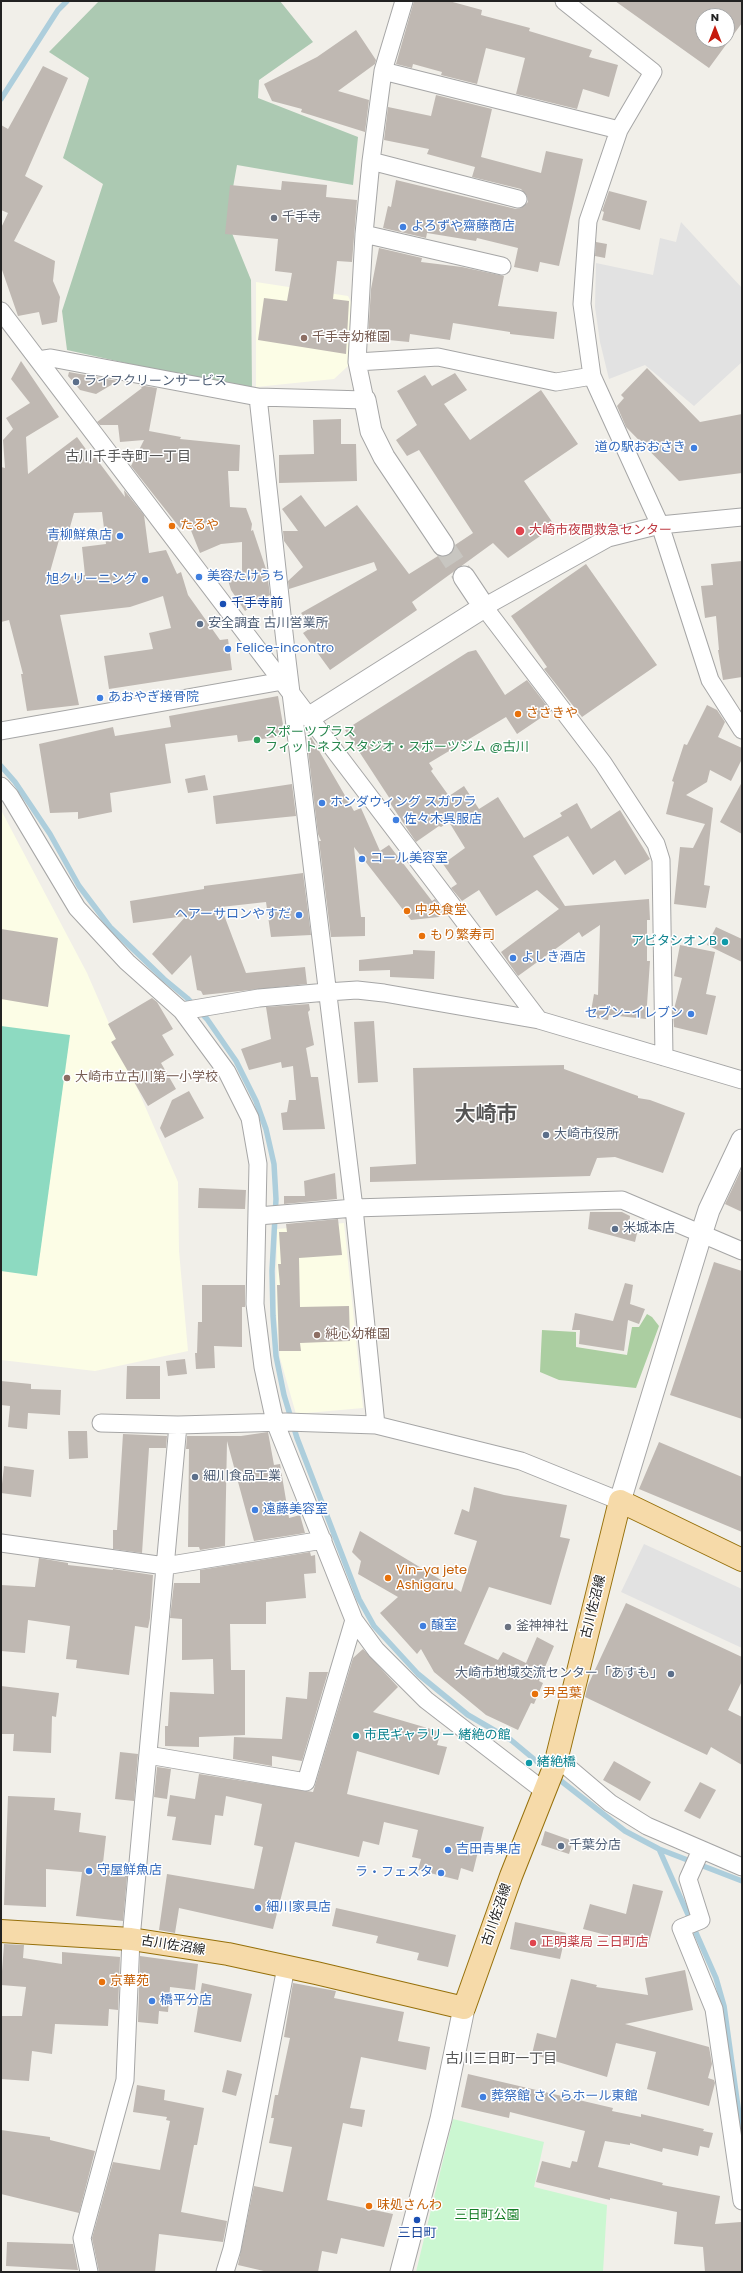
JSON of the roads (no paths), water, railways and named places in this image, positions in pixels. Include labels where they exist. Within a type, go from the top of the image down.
[{"type":"main road","points":[[620,1501],[742,1560]]},
{"type":"main road","name":"古川佐沼線","points":[[1,1930],[131,1939],[228,1954],[464,2008],[511,1876],[551,1774],[620,1501]]},
{"type":"street","points":[[404,1],[383,71],[371,161],[364,234],[358,362],[371,431],[384,457],[443,545]]},
{"type":"street","points":[[564,1],[653,72],[619,130],[588,221],[582,304],[592,376],[660,525],[710,680],[736,710],[742,730]]},
{"type":"street","points":[[383,71],[619,130]]},
{"type":"street","points":[[371,161],[518,199]]},
{"type":"street","points":[[364,234],[502,266]]},
{"type":"street","points":[[1,311],[539,1020]]},
{"type":"street","points":[[358,362],[438,357],[556,382],[592,376]]},
{"type":"street","points":[[38,360],[50,358],[258,397],[364,400]]},
{"type":"street","points":[[258,397],[287,687],[354,1208],[376,1425]]},
{"type":"street","points":[[310,717],[484,607],[608,538],[660,525],[742,517]]},
{"type":"street","points":[[464,576],[484,607],[603,763],[656,844],[661,860],[664,1057]]},
{"type":"street","points":[[1,731],[287,687]]},
{"type":"street","points":[[1,786],[10,796],[77,908],[127,962],[185,1010],[227,1072],[250,1118],[258,1164],[262,1216],[255,1304],[263,1367],[287,1422],[323,1540],[354,1620],[376,1650],[426,1700],[551,1774],[610,1803],[647,1826],[696,1860],[742,1867]]},
{"type":"street","points":[[185,1010],[260,998],[327,992],[357,990],[384,993],[539,1020],[742,1080]]},
{"type":"street","points":[[101,1423],[178,1425],[287,1422],[376,1425],[521,1461],[620,1501],[701,1235],[710,1210],[742,1140]]},
{"type":"street","points":[[262,1216],[354,1208],[622,1200],[701,1235],[742,1251]]},
{"type":"street","points":[[89,2272],[82,2238],[125,2080],[131,1939],[178,1425]]},
{"type":"street","points":[[1,1543],[165,1566],[323,1540]]},
{"type":"street","points":[[148,1755],[306,1782],[354,1620]]},
{"type":"street","points":[[696,1860],[688,1879],[701,1920],[681,1928],[707,1987],[719,2033],[742,2201]]},
{"type":"street","points":[[225,2272],[232,2249],[286,1967]]},
{"type":"street","points":[[401,2272],[441,2119],[464,2008]]},
{"type":"waterway","points":[[1,99],[58,10],[67,1]]},
{"type":"waterway","points":[[1,766],[15,782],[50,834],[79,886],[110,927],[164,979],[187,998],[207,1019],[236,1061],[256,1101],[266,1129],[274,1164],[276,1199],[272,1271],[273,1316],[276,1356],[284,1395],[297,1438],[359,1599],[374,1626],[418,1674],[468,1715],[511,1740],[547,1770]]},
{"type":"waterway","points":[[556,1777],[625,1831],[659,1849],[742,1881]]},
{"type":"waterway","points":[[659,1849],[716,1978],[724,2006],[742,2136]]},
{"type":"tunnel","points":[[443,545],[464,577]]},
{"type":"place","name":"千手寺","points":[[274,218]]},
{"type":"place","name":"よろずや齋藤商店","points":[[403,227]]},
{"type":"place","name":"千手寺幼稚園","points":[[304,338]]},
{"type":"place","name":"ライフクリーンサービス","points":[[76,382]]},
{"type":"place","name":"道の駅おおさき","points":[[694,448]]},
{"type":"place","name":"たるや","points":[[172,526]]},
{"type":"place","name":"大崎市夜間救急センター","points":[[520,531]]},
{"type":"place","name":"青柳鮮魚店","points":[[120,536]]},
{"type":"place","name":"美容たけうち","points":[[199,577]]},
{"type":"place","name":"旭クリーニング","points":[[145,580]]},
{"type":"place","name":"千手寺前","points":[[223,604]]},
{"type":"place","name":"安全調査 古川営業所","points":[[200,624]]},
{"type":"place","name":"Felice-incontro","points":[[228,649]]},
{"type":"place","name":"あおやぎ接骨院","points":[[100,698]]},
{"type":"place","name":"ささきや","points":[[518,714]]},
{"type":"place","name":"スポーツプラス フィットネススタジオ・スポーツジム @古川","points":[[257,740]]},
{"type":"place","name":"ホンダウィング スガワラ","points":[[322,803]]},
{"type":"place","name":"佐々木呉服店","points":[[396,820]]},
{"type":"place","name":"コール美容室","points":[[362,859]]},
{"type":"place","name":"中央食堂","points":[[407,911]]},
{"type":"place","name":"ヘアーサロンやすだ","points":[[299,915]]},
{"type":"place","name":"もり繁寿司","points":[[422,936]]},
{"type":"place","name":"アビタシオンB","points":[[725,942]]},
{"type":"place","name":"よしき酒店","points":[[513,958]]},
{"type":"place","name":"セブン-イレブン","points":[[691,1014]]},
{"type":"place","name":"大崎市立古川第一小学校","points":[[67,1078]]},
{"type":"place","name":"大崎市役所","points":[[546,1135]]},
{"type":"place","name":"米城本店","points":[[615,1229]]},
{"type":"place","name":"純心幼稚園","points":[[317,1335]]},
{"type":"place","name":"細川食品工業","points":[[195,1477]]},
{"type":"place","name":"遠藤美容室","points":[[255,1510]]},
{"type":"place","name":"Vin-ya jete Ashigaru","points":[[388,1578]]},
{"type":"place","name":"醸室","points":[[423,1626]]},
{"type":"place","name":"釜神神社","points":[[508,1627]]},
{"type":"place","name":"大崎市地域交流センター「あすも」","points":[[671,1674]]},
{"type":"place","name":"尹呂葉","points":[[535,1694]]},
{"type":"place","name":"市民ギャラリー 緒絶の館","points":[[356,1736]]},
{"type":"place","name":"緒絶橋","points":[[529,1763]]},
{"type":"place","name":"千葉分店","points":[[561,1846]]},
{"type":"place","name":"吉田青果店","points":[[448,1850]]},
{"type":"place","name":"守屋鮮魚店","points":[[89,1871]]},
{"type":"place","name":"ラ・フェスタ","points":[[441,1873]]},
{"type":"place","name":"細川家具店","points":[[258,1908]]},
{"type":"place","name":"正明薬局 三日町店","points":[[533,1943]]},
{"type":"place","name":"京華苑","points":[[102,1982]]},
{"type":"place","name":"橋平分店","points":[[152,2001]]},
{"type":"place","name":"葬祭館 さくらホール東館","points":[[483,2097]]},
{"type":"place","name":"味処さんわ","points":[[369,2206]]},
{"type":"place","name":"三日町","points":[[417,2220]]},
{"type":"district","name":"古川千手寺町一丁目","points":[[128,457]]},
{"type":"district","name":"大崎市","points":[[486,1116]]},
{"type":"district","name":"古川三日町一丁目","points":[[501,2059]]},
{"type":"park label","name":"三日町公園","points":[[487,2216]]}]
